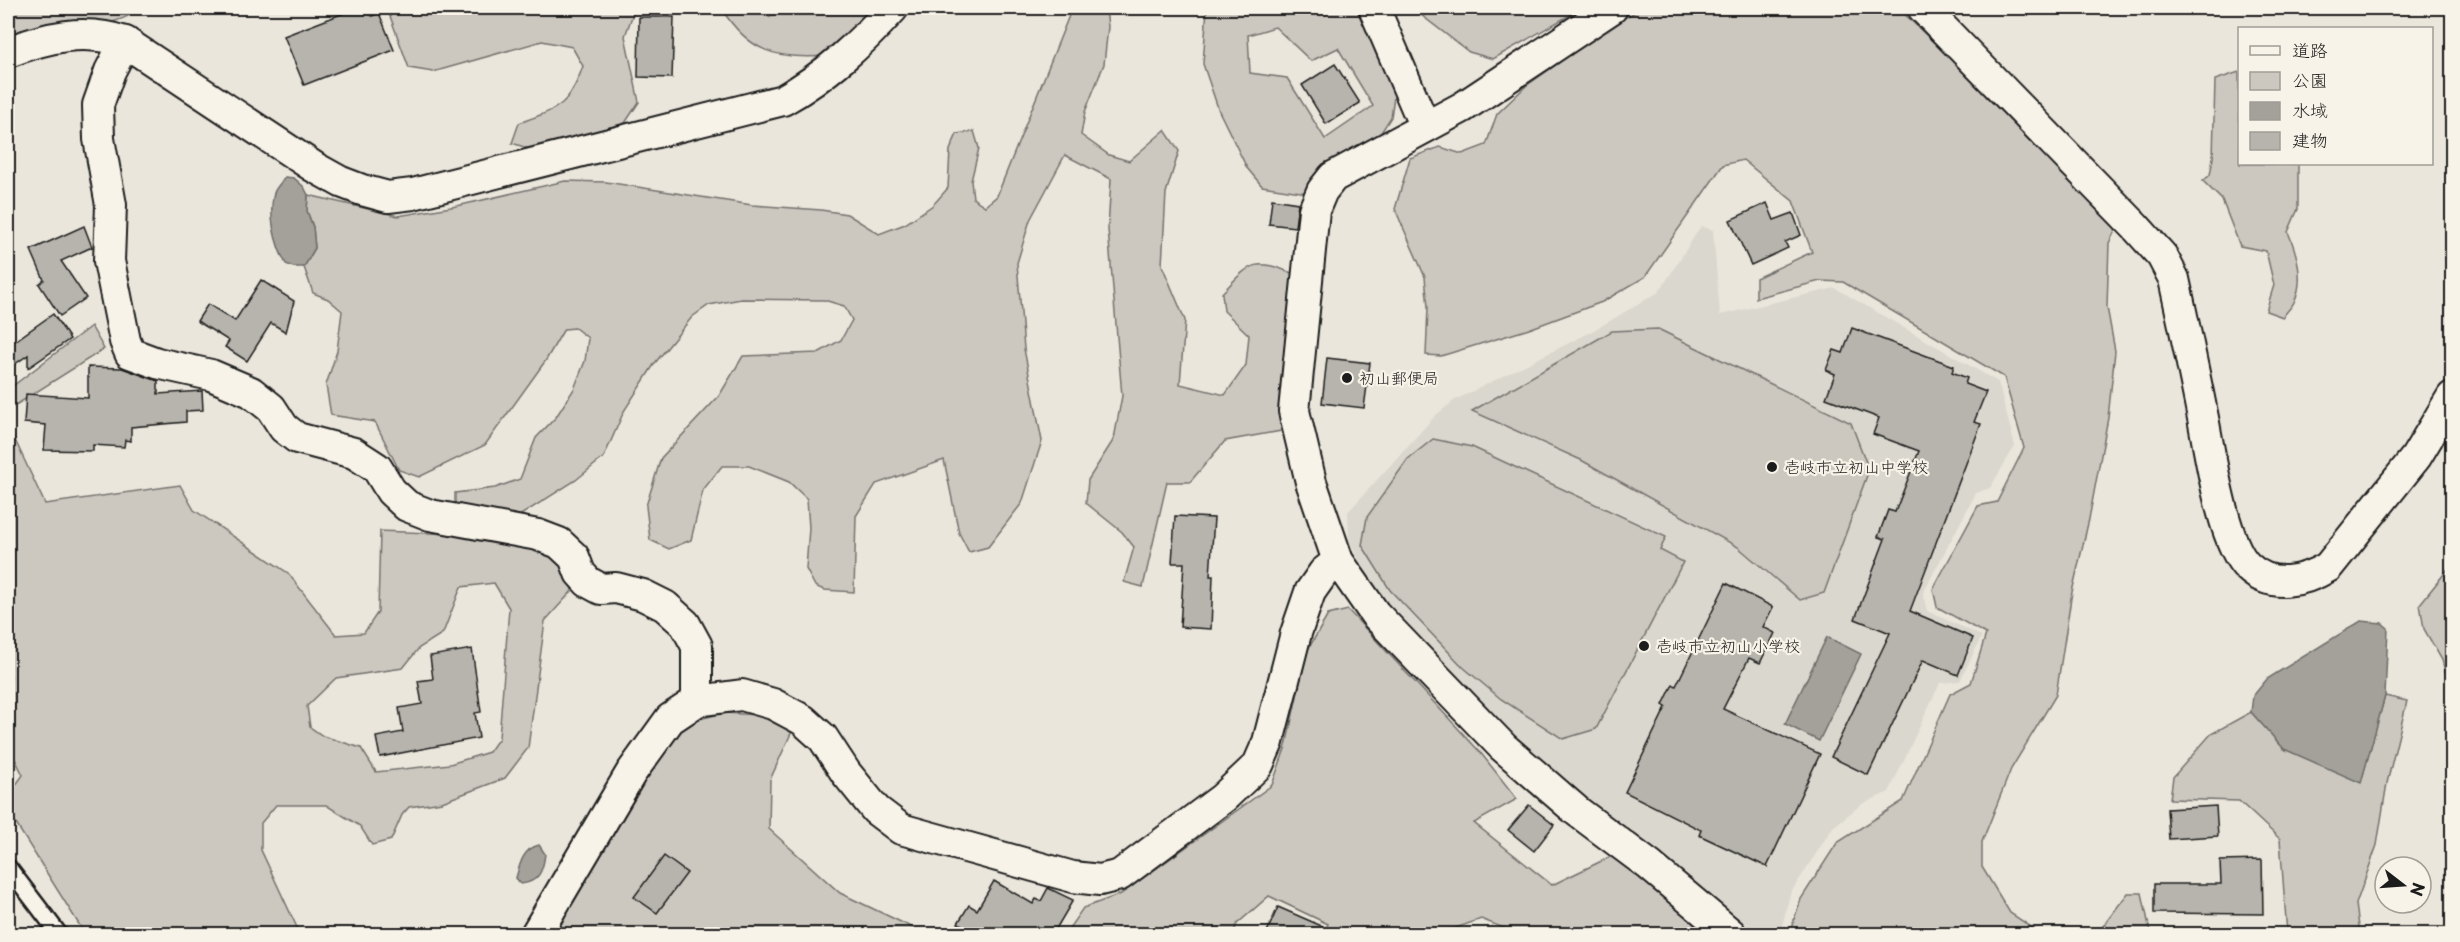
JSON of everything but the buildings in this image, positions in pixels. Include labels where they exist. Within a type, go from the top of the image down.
[{"type":"street","points":[[8,52],[36,41],[66,34],[92,34],[125,42],[323,172],[341,182],[388,197],[413,194],[783,100],[811,84],[839,63],[893,8]]},
{"type":"street","points":[[1374,8],[1425,127]]},
{"type":"street","points":[[1612,8],[1463,107],[1333,177],[1322,191],[1314,210],[1294,411],[1311,482],[1338,561],[1376,614],[1503,747],[1578,812],[1649,865],[1731,934]]},
{"type":"street","points":[[1923,8],[2088,176],[2162,256],[2174,279],[2218,488],[2236,548],[2246,566],[2261,577],[2275,581],[2310,578],[2328,567],[2416,457],[2452,397]]},
{"type":"street","points":[[125,42],[110,71],[98,105],[99,139],[111,205],[109,261],[124,341],[130,353],[157,363],[211,375],[251,392],[271,408],[284,428],[297,438],[354,453],[377,468],[392,490],[408,506],[430,515],[538,535],[559,543],[574,558],[580,573],[588,582],[601,589],[616,588],[643,595],[665,606],[685,624],[698,646],[697,701]]},
{"type":"street","points":[[536,934],[631,773],[670,719],[697,701],[742,695],[773,704],[803,720],[823,738],[846,774],[876,810],[901,829],[1073,877],[1100,880],[1120,875],[1223,798],[1258,765],[1268,742],[1296,633],[1310,592],[1323,572],[1338,561]]},
{"type":"lane","points":[[8,867],[59,934]]},
{"type":"shaded area","points":[[1701,226],[1713,230],[1720,315],[1835,288],[1998,382],[2015,446],[1990,488],[1976,493],[1923,593],[1927,611],[1982,636],[1960,681],[1940,683],[1889,792],[1862,804],[1833,827],[1790,894],[1780,934],[1753,934],[1749,926],[1640,849],[1483,712],[1375,594],[1349,540],[1348,512],[1435,416],[1455,400],[1589,333],[1659,292]]},
{"type":"green space","points":[[8,8],[140,8],[114,22],[8,40]]},
{"type":"green space","points":[[387,8],[635,8],[625,36],[639,102],[625,123],[533,150],[512,143],[519,123],[552,110],[567,98],[572,90],[583,66],[572,47],[542,41],[433,72],[409,68]]},
{"type":"green space","points":[[721,8],[757,8],[769,17],[792,8],[878,8],[829,56],[811,57],[780,54],[754,44],[732,23]]},
{"type":"green space","points":[[1072,8],[1106,8],[1108,27],[1104,64],[1085,112],[1081,135],[1109,155],[1129,161],[1165,130],[1179,151],[1166,193],[1162,265],[1185,320],[1180,384],[1225,395],[1246,365],[1249,335],[1224,311],[1222,293],[1247,269],[1254,266],[1270,266],[1294,274],[1281,431],[1225,441],[1190,482],[1167,482],[1143,587],[1124,582],[1134,547],[1122,532],[1086,503],[1088,480],[1114,439],[1122,396],[1108,229],[1111,179],[1065,155],[1030,220],[1017,263],[1024,349],[1042,441],[1022,503],[988,547],[969,552],[959,533],[944,460],[876,484],[856,516],[854,592],[824,590],[815,586],[806,569],[809,528],[807,499],[789,482],[749,466],[722,466],[703,490],[691,540],[669,549],[650,540],[646,506],[661,458],[719,396],[743,356],[818,353],[841,340],[852,320],[844,306],[824,300],[741,299],[709,305],[692,317],[655,363],[624,411],[604,457],[576,480],[516,518],[455,508],[455,493],[495,488],[520,479],[536,438],[556,417],[574,389],[585,361],[588,338],[575,328],[564,329],[546,360],[485,445],[419,477],[399,470],[375,422],[331,415],[326,385],[337,351],[342,311],[328,299],[313,293],[304,267],[315,248],[313,227],[307,211],[308,195],[398,216],[457,206],[565,181],[606,182],[752,205],[847,214],[879,234],[905,224],[933,205],[948,188],[950,150],[957,134],[974,131],[979,148],[971,181],[973,198],[985,206],[997,196]]},
{"type":"green space","points":[[1207,8],[1359,8],[1381,43],[1395,90],[1391,117],[1375,142],[1307,193],[1262,186],[1247,168],[1219,111],[1203,64]],"holes":[[[1275,27],[1311,61],[1338,48],[1373,106],[1325,139],[1287,78],[1250,73],[1248,35]]]},
{"type":"green space","points":[[1415,8],[1582,8],[1493,59],[1469,52]]},
{"type":"green space","points":[[1642,8],[1898,8],[2081,184],[2116,229],[2109,243],[2107,307],[2115,351],[2108,418],[2089,519],[2072,592],[2056,695],[2011,769],[1982,842],[1982,867],[2010,913],[2042,934],[1789,934],[1801,899],[1837,843],[1903,801],[1950,694],[1971,683],[1986,634],[1937,607],[1933,589],[1978,506],[1997,502],[2024,448],[2004,377],[1843,282],[1820,281],[1756,298],[1756,278],[1812,252],[1793,201],[1743,160],[1723,165],[1645,277],[1602,302],[1529,329],[1441,356],[1426,355],[1428,307],[1425,277],[1395,209],[1410,158],[1440,147],[1462,154],[1486,145],[1497,114],[1526,86],[1617,22]]},
{"type":"green space","points":[[2238,72],[2238,165],[2298,165],[2298,209],[2288,232],[2297,258],[2299,285],[2293,304],[2283,317],[2266,311],[2274,285],[2266,251],[2240,246],[2222,200],[2203,181],[2210,175],[2213,158],[2215,80]]},
{"type":"green space","points":[[91,326],[104,349],[8,410],[8,385],[14,385]]},
{"type":"green space","points":[[1658,329],[1851,423],[1869,470],[1824,593],[1800,600],[1738,547],[1581,460],[1472,411],[1612,331]]},
{"type":"green space","points":[[8,425],[45,504],[180,485],[194,510],[288,573],[336,635],[364,633],[378,612],[380,531],[492,538],[515,541],[558,552],[569,573],[572,591],[545,621],[528,748],[505,778],[442,802],[409,807],[402,815],[391,840],[372,845],[360,826],[326,805],[276,805],[261,823],[261,850],[300,934],[85,934],[8,811],[8,796],[23,775],[8,745],[8,682],[11,679],[8,662]],"holes":[[[494,583],[509,608],[499,738],[489,752],[450,764],[376,772],[361,748],[323,736],[310,727],[307,706],[336,678],[403,668],[419,648],[443,633],[461,587]]]},
{"type":"green space","points":[[1433,439],[1472,447],[1666,537],[1660,550],[1683,562],[1596,729],[1563,739],[1501,699],[1463,667],[1390,590],[1362,545],[1367,517],[1408,459]]},
{"type":"green space","points":[[2452,564],[2452,697],[2442,660],[2424,629],[2420,604]]},
{"type":"green space","points":[[1348,610],[1480,752],[1517,799],[1474,823],[1552,885],[1614,855],[1706,934],[1519,934],[1481,919],[1439,934],[1324,934],[1328,924],[1269,896],[1237,924],[1233,934],[1065,934],[1083,908],[1121,894],[1272,785],[1286,746],[1307,651],[1328,615]]},
{"type":"green space","points":[[2385,696],[2407,701],[2387,783],[2377,845],[2356,904],[2360,934],[2287,934],[2280,839],[2239,801],[2170,799],[2173,777],[2211,734],[2251,712],[2284,749],[2361,782]]},
{"type":"green space","points":[[724,713],[775,716],[792,731],[770,780],[769,829],[840,893],[926,934],[557,934],[576,892],[661,741],[687,722]]},
{"type":"green space","points":[[2128,893],[2142,893],[2150,931],[2285,934],[2097,934]]},
{"type":"water","points":[[285,177],[294,178],[304,187],[308,195],[307,211],[313,227],[315,248],[304,267],[293,267],[286,264],[274,229],[272,202],[276,189]]},
{"type":"water","points":[[2361,621],[2382,623],[2388,628],[2385,696],[2361,783],[2284,749],[2251,712],[2253,696],[2267,679]]},
{"type":"water","points":[[1827,637],[1861,654],[1819,741],[1785,724]]},
{"type":"water","points":[[539,845],[545,854],[539,875],[532,881],[521,884],[516,878],[521,862],[529,850]]},
{"type":"place","name":"初山郵便局","points":[[1347,378]]},
{"type":"place","name":"壱岐市立初山中学校","points":[[1772,467]]},
{"type":"place","name":"壱岐市立初山小学校","points":[[1644,646]]}]
